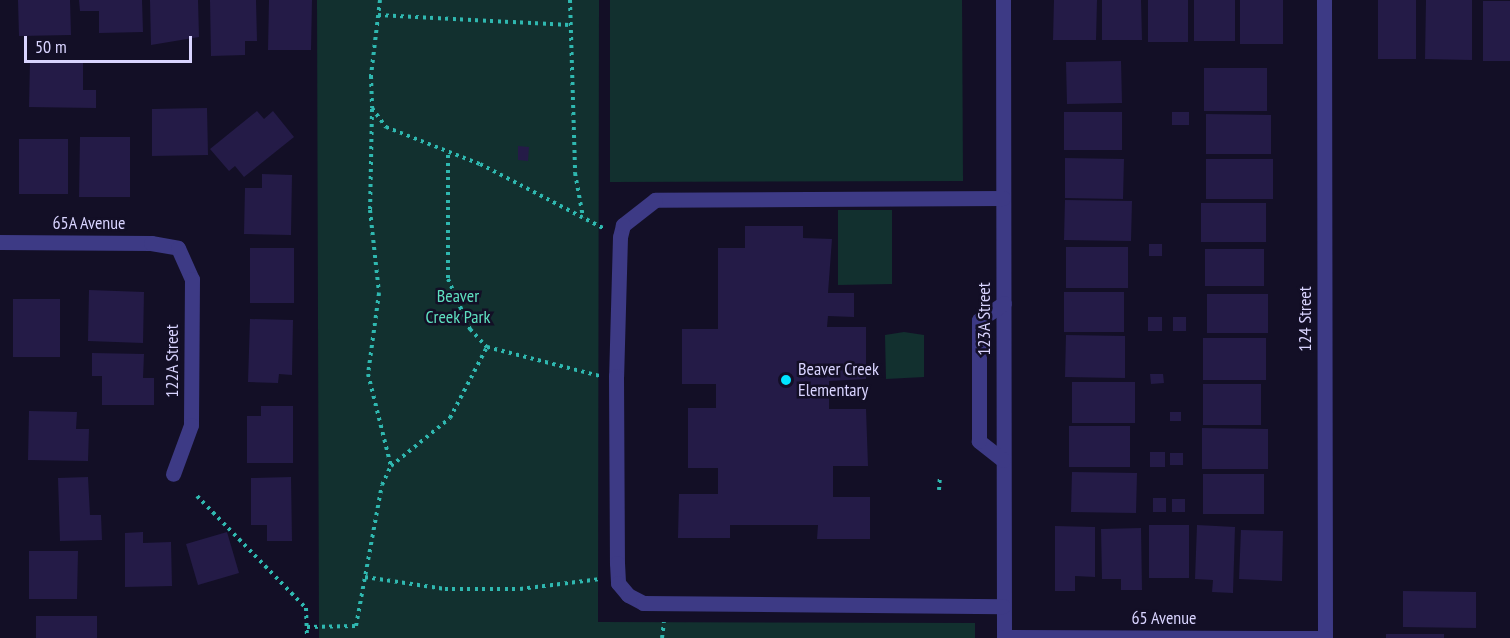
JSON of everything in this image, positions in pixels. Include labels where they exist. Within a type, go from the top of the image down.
[{"type":"street","name":"123A Street","points":[[1003,0],[1004,638]]},
{"type":"street","name":"124 Street","points":[[1323,0],[1325,638]]},
{"type":"street","points":[[1003,198],[672,198],[655,200],[636,213],[620,237],[616,376],[618,575],[628,595],[643,603],[1003,606]]},
{"type":"street","name":"65A Avenue","points":[[0,242],[151,243],[178,248]]},
{"type":"street","name":"122A Street","points":[[173,474],[191,425],[192,279],[178,248]]},
{"type":"street","points":[[1003,460],[979,441],[979,320],[1004,303]]},
{"type":"street","name":"65 Avenue","points":[[1004,638],[1325,638]]},
{"type":"path","points":[[307,627],[356,626],[391,465],[368,374],[379,292],[369,199],[372,108],[380,0]]},
{"type":"path","points":[[570,0],[574,173],[583,218]]},
{"type":"path","points":[[378,15],[570,25]]},
{"type":"path","points":[[372,108],[386,127],[448,155],[480,164],[620,237]]},
{"type":"path","points":[[448,155],[448,279],[471,329],[487,347],[592,377],[616,376]]},
{"type":"path","points":[[391,465],[450,418],[487,347]]},
{"type":"path","points":[[939,490],[940,475]]},
{"type":"path","points":[[197,496],[306,608],[307,638]]},
{"type":"path","points":[[366,577],[445,589],[520,589],[618,575]]},
{"type":"green space","name":"Beaver Creek Park","points":[[317,0],[599,0],[598,622],[975,623],[975,638],[319,638]]},
{"type":"green space","points":[[610,0],[962,0],[963,181],[610,182]]},
{"type":"green space","points":[[838,210],[892,210],[892,284],[838,285]]},
{"type":"green space","points":[[904,332],[924,335],[924,377],[886,379],[885,335]]},
{"type":"building","points":[[18,0],[70,0],[71,35],[19,36]]},
{"type":"building","points":[[79,0],[142,0],[143,32],[99,33],[99,11],[80,11]]},
{"type":"building","points":[[150,0],[198,0],[199,37],[151,45]]},
{"type":"building","points":[[210,0],[256,0],[257,41],[245,41],[245,55],[211,56]]},
{"type":"building","points":[[269,0],[312,0],[311,50],[268,50]]},
{"type":"building","points":[[1054,0],[1097,0],[1096,40],[1053,40]]},
{"type":"building","points":[[1102,0],[1141,0],[1142,40],[1102,40]]},
{"type":"building","points":[[1148,0],[1188,0],[1188,42],[1148,42]]},
{"type":"building","points":[[1194,0],[1235,0],[1235,41],[1194,41]]},
{"type":"building","points":[[1240,0],[1283,0],[1283,44],[1240,44]]},
{"type":"building","points":[[1378,0],[1416,0],[1416,59],[1378,59]]},
{"type":"building","points":[[1426,0],[1472,0],[1472,60],[1425,59]]},
{"type":"building","points":[[1483,1],[1510,1],[1510,61],[1483,61]]},
{"type":"building","points":[[30,61],[83,62],[83,90],[96,90],[96,108],[29,107]]},
{"type":"building","points":[[1121,61],[1122,103],[1067,104],[1066,62]]},
{"type":"building","points":[[1204,68],[1267,68],[1267,111],[1204,111]]},
{"type":"building","points":[[207,108],[208,155],[152,156],[152,109]]},
{"type":"building","points":[[257,111],[264,119],[273,111],[294,137],[244,177],[235,166],[229,171],[210,149]]},
{"type":"building","points":[[1064,112],[1122,112],[1122,150],[1064,150]]},
{"type":"building","points":[[1172,112],[1189,112],[1189,125],[1172,125]]},
{"type":"building","points":[[1206,114],[1271,115],[1271,154],[1206,154]]},
{"type":"building","points":[[80,137],[130,137],[130,197],[79,197]]},
{"type":"building","points":[[19,139],[68,139],[68,194],[19,194]]},
{"type":"building","points":[[518,146],[529,147],[528,161],[518,160]]},
{"type":"building","points":[[1065,158],[1124,159],[1123,199],[1065,198]]},
{"type":"building","points":[[1206,159],[1273,159],[1273,199],[1206,199]]},
{"type":"building","points":[[262,174],[292,175],[291,235],[244,234],[245,188],[262,188]]},
{"type":"building","points":[[1065,200],[1132,201],[1131,241],[1064,240]]},
{"type":"building","points":[[1201,203],[1266,203],[1266,242],[1201,242]]},
{"type":"building","points":[[745,226],[803,226],[803,238],[832,239],[828,293],[854,293],[854,317],[828,316],[827,327],[866,327],[866,379],[829,381],[829,409],[866,409],[868,466],[833,466],[833,497],[870,497],[870,539],[817,539],[818,525],[730,525],[730,538],[678,538],[679,494],[718,494],[718,468],[688,468],[688,408],[716,408],[716,384],[682,384],[682,329],[718,329],[718,248],[745,248]]},
{"type":"building","points":[[1149,244],[1162,244],[1162,256],[1149,256]]},
{"type":"building","points":[[1066,247],[1128,247],[1128,288],[1066,288]]},
{"type":"building","points":[[250,248],[294,248],[294,303],[250,303]]},
{"type":"building","points":[[1205,249],[1264,249],[1264,286],[1205,286]]},
{"type":"building","points":[[89,290],[144,292],[143,343],[88,341]]},
{"type":"building","points":[[1064,292],[1124,292],[1124,332],[1064,332]]},
{"type":"building","points":[[1207,294],[1268,294],[1268,333],[1207,333]]},
{"type":"building","points":[[13,299],[60,299],[60,357],[13,357]]},
{"type":"building","points":[[1148,317],[1162,317],[1162,331],[1148,331]]},
{"type":"building","points":[[1173,317],[1186,317],[1186,331],[1173,331]]},
{"type":"building","points":[[250,319],[293,320],[292,375],[279,374],[278,383],[248,382]]},
{"type":"building","points":[[1066,335],[1125,336],[1125,378],[1065,377]]},
{"type":"building","points":[[1203,338],[1266,338],[1266,380],[1203,380]]},
{"type":"building","points":[[92,353],[144,354],[143,378],[154,378],[154,405],[102,405],[102,376],[92,376]]},
{"type":"building","points":[[1150,374],[1163,374],[1164,383],[1151,384]]},
{"type":"building","points":[[1072,382],[1135,382],[1135,423],[1072,423]]},
{"type":"building","points":[[1203,384],[1261,384],[1261,425],[1203,425]]},
{"type":"building","points":[[261,406],[293,406],[293,463],[247,463],[247,416],[261,416]]},
{"type":"building","points":[[29,411],[77,412],[76,429],[89,429],[88,461],[28,460]]},
{"type":"building","points":[[1170,412],[1181,412],[1181,421],[1170,421]]},
{"type":"building","points":[[1069,426],[1130,426],[1130,467],[1069,467]]},
{"type":"building","points":[[1202,428],[1268,429],[1268,469],[1202,469]]},
{"type":"building","points":[[1150,452],[1165,452],[1165,467],[1150,467]]},
{"type":"building","points":[[1170,453],[1183,453],[1183,465],[1170,465]]},
{"type":"building","points":[[1072,472],[1137,473],[1136,513],[1071,512]]},
{"type":"building","points":[[1203,474],[1264,474],[1264,514],[1203,514]]},
{"type":"building","points":[[88,477],[90,515],[101,515],[102,540],[60,541],[58,478]]},
{"type":"building","points":[[291,477],[292,541],[267,541],[267,525],[251,525],[251,478]]},
{"type":"building","points":[[1153,498],[1166,498],[1166,512],[1153,512]]},
{"type":"building","points":[[1172,499],[1185,499],[1185,512],[1172,512]]},
{"type":"building","points":[[1149,525],[1189,525],[1189,578],[1149,578]]},
{"type":"building","points":[[1197,525],[1235,527],[1233,593],[1212,592],[1213,580],[1195,579]]},
{"type":"building","points":[[1055,526],[1095,527],[1095,577],[1075,576],[1075,591],[1055,591]]},
{"type":"building","points":[[1141,528],[1142,590],[1121,590],[1121,579],[1102,579],[1101,529]]},
{"type":"building","points":[[1241,530],[1283,531],[1282,581],[1239,579]]},
{"type":"building","points":[[143,532],[143,543],[171,542],[172,586],[125,587],[125,533]]},
{"type":"building","points":[[227,532],[239,573],[198,585],[186,544]]},
{"type":"building","points":[[29,551],[78,551],[77,599],[29,599]]},
{"type":"building","points":[[1403,591],[1476,592],[1476,628],[1403,627]]},
{"type":"building","points":[[36,616],[97,616],[97,638],[36,638]]},
{"type":"building","points":[[1386,634],[1444,634],[1444,638],[1386,638]]},
{"type":"place","name":"Beaver Creek Elementary","points":[[786,380]]}]
